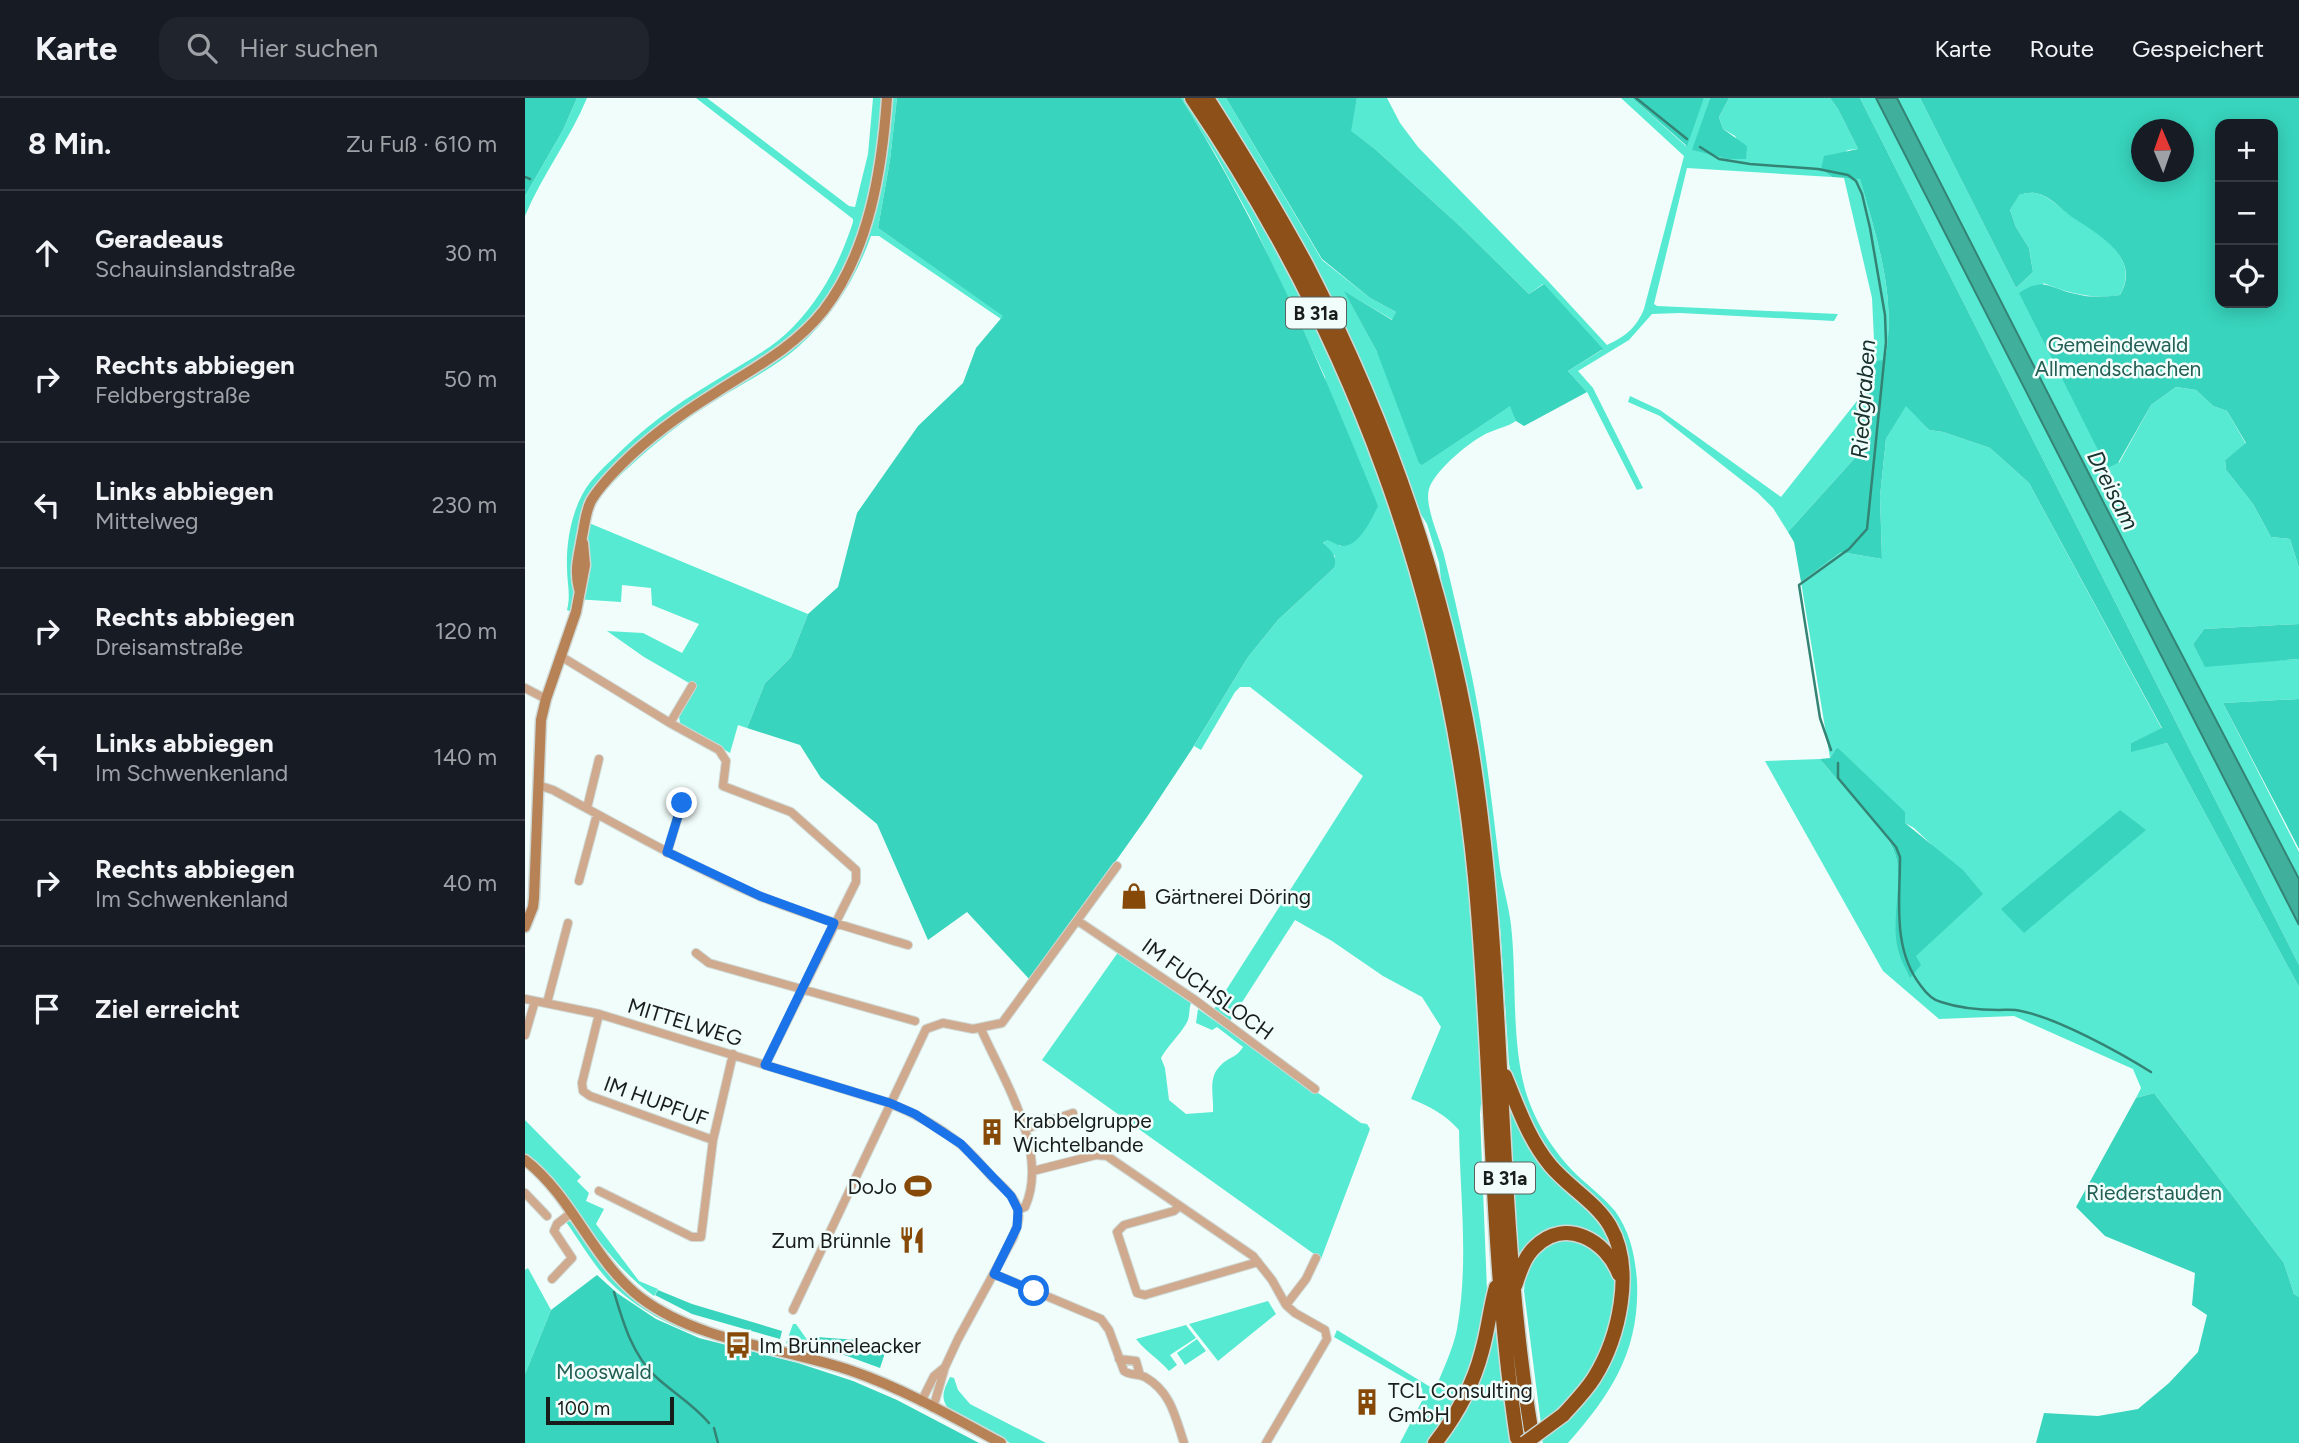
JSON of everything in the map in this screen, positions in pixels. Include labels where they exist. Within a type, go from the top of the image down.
[{"type":"highway","name":"B 31a","points":[[1192,98],[1274,231],[1329,337],[1381,461],[1410,542],[1427,605],[1460,762],[1475,877],[1498,1279],[1521,1441]]},
{"type":"highway","name":"B 31a","points":[[1207,98],[1283,222],[1341,334],[1377,417],[1418,528],[1446,629],[1471,747],[1488,898],[1513,1290],[1531,1429]]},
{"type":"highway","points":[[1500,1065],[1522,1120],[1535,1143],[1563,1180],[1609,1223],[1621,1255],[1622,1281],[1617,1320],[1604,1360],[1587,1387],[1563,1415],[1521,1441]]},
{"type":"highway","points":[[1513,1290],[1524,1262],[1534,1248],[1553,1236],[1568,1233],[1583,1235],[1604,1248],[1622,1281]]},
{"type":"highway","points":[[1435,1443],[1451,1423],[1475,1375],[1498,1279]]},
{"type":"street","points":[[525,927],[534,898],[541,720],[576,612],[579,589],[576,565],[584,522],[591,502],[597,491],[629,457],[671,422],[788,346],[824,309],[847,272],[865,225],[882,148],[887,98]]},
{"type":"street","points":[[562,657],[724,754],[726,761],[723,786],[791,812],[856,870],[856,882],[765,1065]]},
{"type":"street","points":[[670,723],[692,686]]},
{"type":"street","points":[[525,688],[546,699]]},
{"type":"street","points":[[587,808],[599,759]]},
{"type":"street","points":[[538,785],[553,790],[667,852],[760,896],[834,923],[908,945]]},
{"type":"street","points":[[667,852],[682,803]]},
{"type":"street","points":[[579,881],[597,814]]},
{"type":"street","points":[[793,1310],[926,1029],[943,1023],[981,1029],[1002,1023],[1117,866]]},
{"type":"street","name":"IM FUCHSLOCH","points":[[1078,921],[1116,944],[1315,1089]]},
{"type":"street","points":[[547,1003],[568,923]]},
{"type":"street","points":[[697,953],[709,963],[915,1021]]},
{"type":"street","name":"MITTELWEG","points":[[525,999],[599,1014],[890,1103],[915,1114],[961,1144],[1011,1196],[1018,1210]]},
{"type":"street","points":[[525,1035],[535,1001]]},
{"type":"street","name":"IM HUPFUF","points":[[599,1014],[582,1083],[583,1091],[590,1096],[713,1140]]},
{"type":"street","points":[[933,1408],[945,1367],[1017,1227],[1018,1210],[1025,1207],[1030,1197],[1033,1171],[1031,1147],[981,1029]]},
{"type":"street","name":"IM HUPFUF","points":[[599,1191],[692,1237],[701,1237],[713,1140],[733,1054]]},
{"type":"street","points":[[1025,1129],[1073,1113]]},
{"type":"street","points":[[1033,1171],[1096,1154],[1107,1156],[1253,1256],[1272,1280],[1286,1306],[1325,1330],[1327,1339],[1266,1443]]},
{"type":"street","points":[[525,1160],[543,1175],[615,1273],[642,1298],[700,1328],[876,1380],[1001,1443]]},
{"type":"street","points":[[525,1192],[547,1216]]},
{"type":"street","points":[[1179,1206],[1174,1211],[1124,1225],[1117,1232],[1137,1293],[1145,1295],[1258,1262]]},
{"type":"street","points":[[552,1279],[572,1258],[554,1231],[557,1224],[571,1213]]},
{"type":"street","points":[[1286,1306],[1306,1279],[1316,1258]]},
{"type":"street","points":[[994,1274],[1101,1320],[1109,1330],[1123,1371],[1129,1375],[1140,1375],[1158,1385],[1165,1394],[1174,1409],[1184,1443]]},
{"type":"street","points":[[1119,1359],[1136,1361],[1140,1375]]},
{"type":"street","points":[[922,1402],[934,1376],[945,1367]]},
{"type":"shaded area","points":[[577,98],[587,98],[525,216],[525,196],[563,130]]},
{"type":"shaded area","points":[[696,98],[707,98],[849,206],[855,207],[868,154],[873,98],[897,98],[878,228],[1004,316],[1001,319],[879,236],[871,236],[842,296],[822,323],[798,347],[669,433],[622,474],[599,499],[589,523],[808,614],[791,657],[765,683],[747,728],[738,725],[730,753],[680,723],[679,717],[696,687],[644,657],[607,631],[643,633],[682,653],[699,624],[652,605],[651,588],[622,585],[621,602],[575,599],[572,612],[567,610],[568,540],[578,503],[590,482],[635,437],[659,418],[785,335],[813,304],[829,278],[853,222],[853,219]]},
{"type":"shaded area","points":[[1181,98],[1188,98],[1253,202],[1321,332],[1393,509],[1429,631],[1451,740],[1468,865],[1482,1093],[1480,1114],[1487,1290],[1483,1327],[1460,1402],[1431,1443],[1400,1443],[1423,1399],[1422,1388],[1334,1337],[1337,1330],[1432,1388],[1437,1385],[1451,1351],[1457,1329],[1463,1279],[1459,1130],[1437,1112],[1411,1099],[1441,1027],[1422,997],[1383,976],[1332,941],[1295,920],[1230,1021],[1214,1009],[1363,776],[1250,687],[1240,687],[1235,692],[1201,750],[1194,746],[1248,657],[1278,620],[1334,568],[1335,556],[1323,544],[1327,539],[1341,546],[1325,377],[1252,221]]},
{"type":"shaded area","points":[[1214,98],[1226,98],[1322,260],[1370,298],[1396,312],[1393,320],[1345,292],[1377,352],[1483,422],[1511,405],[1516,421],[1482,436],[1464,448],[1438,473],[1428,496],[1430,513],[1444,555],[1482,731],[1500,869],[1511,925],[1516,1029],[1525,1089],[1539,1125],[1553,1147],[1569,1167],[1615,1211],[1628,1236],[1635,1262],[1637,1306],[1628,1349],[1610,1388],[1568,1443],[1543,1443],[1542,1439],[1574,1411],[1606,1365],[1623,1249],[1542,1151],[1513,1083],[1509,1064],[1500,925],[1457,647],[1442,588],[1439,563],[1427,524]]},
{"type":"shaded area","points":[[1357,98],[1387,98],[1400,123],[1418,147],[1607,345],[1630,331],[1644,309],[1684,156],[1621,98],[1632,98],[1686,146],[1704,98],[1710,98],[1693,150],[1728,159],[1746,158],[1735,136],[1723,129],[1719,117],[1729,98],[1830,98],[1858,149],[1848,150],[1821,169],[1832,177],[1687,168],[1654,304],[1838,314],[1834,321],[1652,314],[1629,340],[1578,371],[1593,388],[1643,488],[1637,490],[1587,392],[1568,371],[1602,350],[1543,284],[1529,294],[1460,226],[1375,149],[1350,131]]},
{"type":"shaded area","points":[[1860,98],[1876,98],[2299,925],[2299,965]]},
{"type":"shaded area","name":"Dreisam","points":[[1876,98],[1897,98],[2299,879],[2299,925]]},
{"type":"shaded area","points":[[1897,98],[1920,98],[2016,288],[2033,272],[2029,248],[2016,227],[2010,210],[2018,195],[2035,193],[2050,199],[2105,239],[2121,258],[2125,281],[2120,295],[2081,295],[2043,283],[2119,463],[2151,405],[2176,387],[2196,390],[2213,406],[2227,411],[2246,444],[2225,460],[2226,470],[2253,504],[2271,537],[2290,539],[2299,568],[2299,624],[2204,629],[2193,644],[2205,666],[2299,659],[2299,699],[2223,703],[2299,852],[2299,879],[2157,607]]},
{"type":"shaded area","points":[[1844,178],[1860,178],[1879,246],[1889,314],[1885,361],[1875,361],[1872,298]]},
{"type":"shaded area","points":[[1868,387],[1871,440],[1788,532],[1773,508],[1758,493],[1660,416],[1628,402],[1630,396],[1660,410],[1781,497]]},
{"type":"shaded area","points":[[1906,405],[1929,430],[1990,448],[2029,483],[2162,729],[2131,743],[2131,751],[2167,743],[2299,987],[2299,1297],[2294,1294],[2284,1263],[2154,1093],[2136,1098],[2141,1088],[2133,1069],[2014,1016],[1939,1019],[1883,971],[1765,761],[1820,759],[1883,831],[1891,844],[1899,870],[1897,939],[1905,965],[1916,956],[1932,845],[1905,823],[1837,747],[1830,758],[1801,582],[1841,552],[1882,559],[1880,496],[1886,439]]},
{"type":"shaded area","points":[[1119,951],[1192,1001],[1186,1024],[1161,1058],[1169,1100],[1186,1114],[1213,1112],[1214,1074],[1243,1047],[1217,1027],[1212,1030],[1196,1023],[1198,1009],[1361,1123],[1367,1124],[1370,1129],[1321,1259],[1042,1060]]},
{"type":"shaded area","points":[[1508,1094],[1517,1117],[1606,1227],[1618,1256],[1555,1232],[1517,1273]]},
{"type":"shaded area","points":[[525,1120],[581,1177],[577,1181],[589,1193],[586,1201],[604,1209],[596,1224],[639,1281],[658,1289],[654,1296],[620,1266],[551,1179],[525,1154]]},
{"type":"shaded area","points":[[566,1222],[572,1222],[613,1277],[714,1336],[713,1339],[661,1320],[626,1297],[596,1265]]},
{"type":"shaded area","points":[[1567,1239],[1590,1243],[1613,1269],[1617,1285],[1609,1333],[1598,1360],[1585,1382],[1564,1406],[1541,1424],[1524,1291],[1525,1280],[1535,1256],[1548,1246]]},
{"type":"shaded area","points":[[528,1268],[551,1310],[525,1374],[525,1270]]},
{"type":"shaded area","points":[[1268,1301],[1276,1314],[1218,1361],[1189,1324]]},
{"type":"shaded area","points":[[1493,1311],[1511,1443],[1440,1443]]},
{"type":"shaded area","points":[[793,1324],[796,1324],[808,1341],[809,1349],[786,1343]]},
{"type":"shaded area","points":[[1186,1325],[1196,1338],[1170,1355],[1177,1365],[1169,1371],[1136,1339]]},
{"type":"shaded area","points":[[1197,1339],[1206,1351],[1185,1365],[1177,1353]]},
{"type":"shaded area","points":[[950,1377],[954,1378],[958,1390],[970,1404],[1046,1443],[1010,1443],[950,1410],[945,1402],[944,1390]]},
{"type":"green space","points":[[525,98],[577,98],[563,130],[525,196]]},
{"type":"green space","points":[[897,98],[1181,98],[1238,196],[1289,298],[1378,506],[1365,530],[1355,541],[1344,546],[1327,540],[1323,543],[1334,556],[1334,568],[1278,620],[1248,657],[1147,817],[1031,981],[967,912],[928,940],[877,824],[821,778],[800,745],[747,728],[765,683],[791,657],[808,614],[838,587],[857,513],[918,426],[963,383],[976,348],[1003,316],[878,228]]},
{"type":"green space","points":[[1226,98],[1357,98],[1351,131],[1375,149],[1460,226],[1529,294],[1544,284],[1603,349],[1568,371],[1587,392],[1524,426],[1516,421],[1510,406],[1422,465],[1419,463],[1377,352],[1344,291],[1392,320],[1396,312],[1370,298],[1322,259]]},
{"type":"green space","points":[[1632,98],[1704,98],[1687,146]]},
{"type":"green space","points":[[1710,98],[1729,98],[1719,117],[1723,129],[1747,146],[1746,159],[1727,159],[1692,150]]},
{"type":"green space","points":[[1830,98],[1860,98],[2299,965],[2299,987],[2167,743],[2131,752],[2131,743],[2162,728],[2029,483],[1990,448],[1929,430],[1906,406],[1886,439],[1880,496],[1882,559],[1841,552],[1801,582],[1794,542],[1788,532],[1871,440],[1868,387],[1875,361],[1885,360],[1888,337],[1889,314],[1883,268],[1860,179],[1832,177],[1821,169],[1824,156],[1858,149]]},
{"type":"green space","name":"Gemeindewald Allmendschachen","points":[[1920,98],[2299,98],[2299,568],[2290,539],[2271,537],[2253,504],[2226,470],[2225,460],[2246,443],[2227,411],[2213,406],[2196,390],[2176,387],[2151,405],[2118,463],[2107,468],[2019,293],[2035,285],[2048,285],[2087,296],[2120,295],[2125,282],[2125,270],[2114,248],[2094,231],[2045,196],[2027,193],[2019,195],[2010,210],[2016,227],[2029,248],[2033,272],[2016,288]]},
{"type":"green space","points":[[2299,624],[2299,659],[2205,667],[2193,644],[2204,629]]},
{"type":"green space","points":[[2299,699],[2299,849],[2223,703]]},
{"type":"green space","points":[[1837,747],[1905,812],[1905,823],[1963,870],[1983,894],[1916,956],[1921,965],[1910,978],[1897,942],[1898,872],[1893,848],[1876,822],[1820,759],[1830,758]]},
{"type":"green space","points":[[2120,810],[2146,830],[2024,933],[2001,909]]},
{"type":"green space","name":"Riederstauden","points":[[2154,1093],[2284,1263],[2294,1294],[2299,1297],[2299,1443],[2036,1443],[2044,1413],[2098,1416],[2138,1409],[2169,1383],[2198,1352],[2207,1315],[2192,1305],[2195,1273],[2105,1236],[2076,1207],[2136,1098]]},
{"type":"green space","name":"Mooswald","points":[[597,1275],[617,1293],[656,1319],[699,1338],[798,1363],[853,1381],[897,1400],[979,1443],[525,1443],[525,1374],[551,1310]]},
{"type":"green space","points":[[658,1290],[692,1304],[782,1331],[780,1339],[692,1314],[655,1295]]},
{"type":"green space","points":[[816,1337],[857,1340],[885,1353],[880,1368],[817,1345]]},
{"type":"waterway","name":"Riedgraben","points":[[1636,98],[1687,139]]},
{"type":"waterway","name":"Riedgraben","points":[[1700,147],[1719,159],[1818,169],[1848,175],[1856,181],[1862,194],[1870,228],[1885,315],[1886,342],[1867,529],[1849,549],[1799,585],[1820,718],[1831,750]]},
{"type":"waterway","points":[[525,177],[530,179]]},
{"type":"waterway","name":"Riedgraben","points":[[1838,763],[1838,778],[1896,847],[1900,857],[1899,907],[1905,956],[1927,994],[1938,1001],[1955,1006],[2015,1010],[2036,1015],[2087,1037],[2151,1072]]},
{"type":"waterway","points":[[614,1292],[629,1337],[640,1358],[662,1382],[709,1423]]},
{"type":"waterway","points":[[714,1428],[718,1443]]},
{"type":"place","name":"Gärtnerei Döring","points":[[1134,896]]},
{"type":"place","name":"Krabbelgruppe Wichtelbande","points":[[992,1132]]},
{"type":"place","name":"DoJo","points":[[918,1186]]},
{"type":"place","name":"Zum Brünnle","points":[[912,1240]]},
{"type":"place","name":"Im Brünneleacker","points":[[738,1345]]},
{"type":"place","name":"TCL Consulting GmbH","points":[[1367,1402]]},
{"type":"route","points":[[682,803],[667,852],[760,896],[834,923],[765,1065],[890,1103],[915,1114],[961,1144],[1011,1196],[1018,1210],[1019,1218],[1013,1238],[994,1274],[1034,1291]]}]
